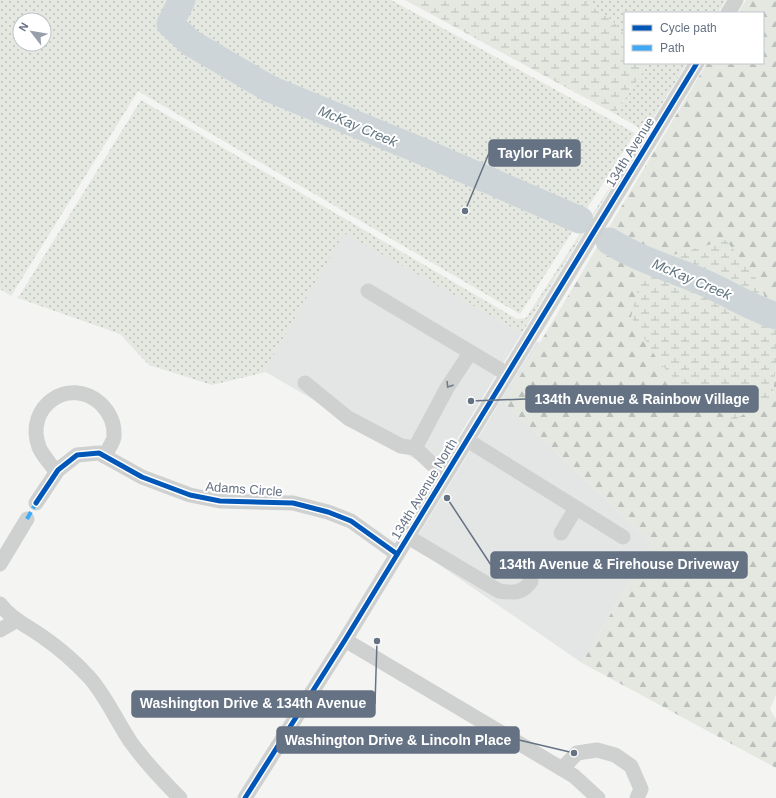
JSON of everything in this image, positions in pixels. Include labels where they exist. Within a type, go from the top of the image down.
[{"type":"street","points":[[729,12],[736,0]]},
{"type":"street","name":"134th Avenue","points":[[581,252],[696,64]]},
{"type":"street","name":"134th Avenue North","points":[[245,798],[345,640],[581,252]]},
{"type":"street","points":[[368,291],[507,374]]},
{"type":"street","points":[[415,448],[448,388],[470,353]]},
{"type":"street","points":[[305,383],[348,418],[401,446],[415,448],[432,464],[447,472]]},
{"type":"street","points":[[56,472],[39,448],[35,432],[37,416],[59,395],[74,392],[84,393],[94,398],[107,410],[113,421],[114,438],[104,456]]},
{"type":"street","points":[[466,440],[623,537]]},
{"type":"street","name":"Adams Circle","points":[[36,503],[56,472],[77,455],[99,453],[142,477],[190,495],[220,501],[293,503],[328,512],[351,521],[397,554]]},
{"type":"street","points":[[561,532],[576,508]]},
{"type":"street","points":[[1,561],[27,519]]},
{"type":"street","points":[[408,537],[499,591],[512,593],[522,591],[531,581]]},
{"type":"street","points":[[0,604],[17,620],[44,637],[89,677],[106,700],[130,740],[155,774],[180,798]]},
{"type":"street","points":[[0,630],[17,620]]},
{"type":"street","points":[[345,640],[574,776],[598,798]]},
{"type":"street","points":[[562,769],[577,753],[597,750],[615,755],[631,766],[641,789],[637,798]]},
{"type":"shaded area","points":[[344,232],[522,333],[437,472],[264,371]]},
{"type":"shaded area","points":[[537,341],[540,343],[504,403],[652,543],[582,663],[412,546]]},
{"type":"green space","points":[[0,0],[391,0],[635,133],[520,314],[138,91],[11,296],[0,289]]},
{"type":"green space","points":[[405,0],[583,0],[613,21],[624,34],[624,64],[648,64],[615,114]]},
{"type":"green space","points":[[583,0],[726,0],[719,12],[624,12],[624,34],[613,21]]},
{"type":"green space","points":[[746,0],[776,0],[776,329],[760,284],[773,395],[776,365],[776,695],[770,709],[776,719],[776,768],[582,663],[652,543],[504,403],[706,64],[764,64],[764,12],[739,12]]},
{"type":"green space","points":[[648,64],[686,64],[642,137],[638,127],[615,114]]},
{"type":"green space","points":[[141,100],[517,319],[526,318],[637,144],[522,333],[344,233],[264,371],[266,372],[212,385],[149,365],[120,334],[18,298]]},
{"type":"green space","points":[[726,240],[760,284],[776,329],[776,365],[773,395],[735,420],[696,402],[659,362],[631,317],[644,263]]},
{"type":"waterway","name":"McKay Creek","points":[[182,0],[170,24],[191,43],[270,89],[419,150],[580,220]]},
{"type":"waterway","name":"McKay Creek","points":[[609,241],[641,258],[698,280],[776,316]]},
{"type":"marked path","points":[[27,519],[36,503]]},
{"type":"cycle path","points":[[245,798],[345,640],[696,64]]},
{"type":"cycle path","points":[[36,503],[58,470],[77,455],[99,453],[142,477],[190,495],[220,501],[293,503],[328,512],[351,521],[397,554]]},
{"type":"place","name":"Taylor Park","points":[[465,211]]},
{"type":"place","name":"134th Avenue & Rainbow Village","points":[[471,401]]},
{"type":"place","name":"134th Avenue & Firehouse Driveway","points":[[447,498]]},
{"type":"place","name":"Washington Drive & 134th Avenue","points":[[377,641]]},
{"type":"place","name":"Washington Drive & Lincoln Place","points":[[574,753]]}]
